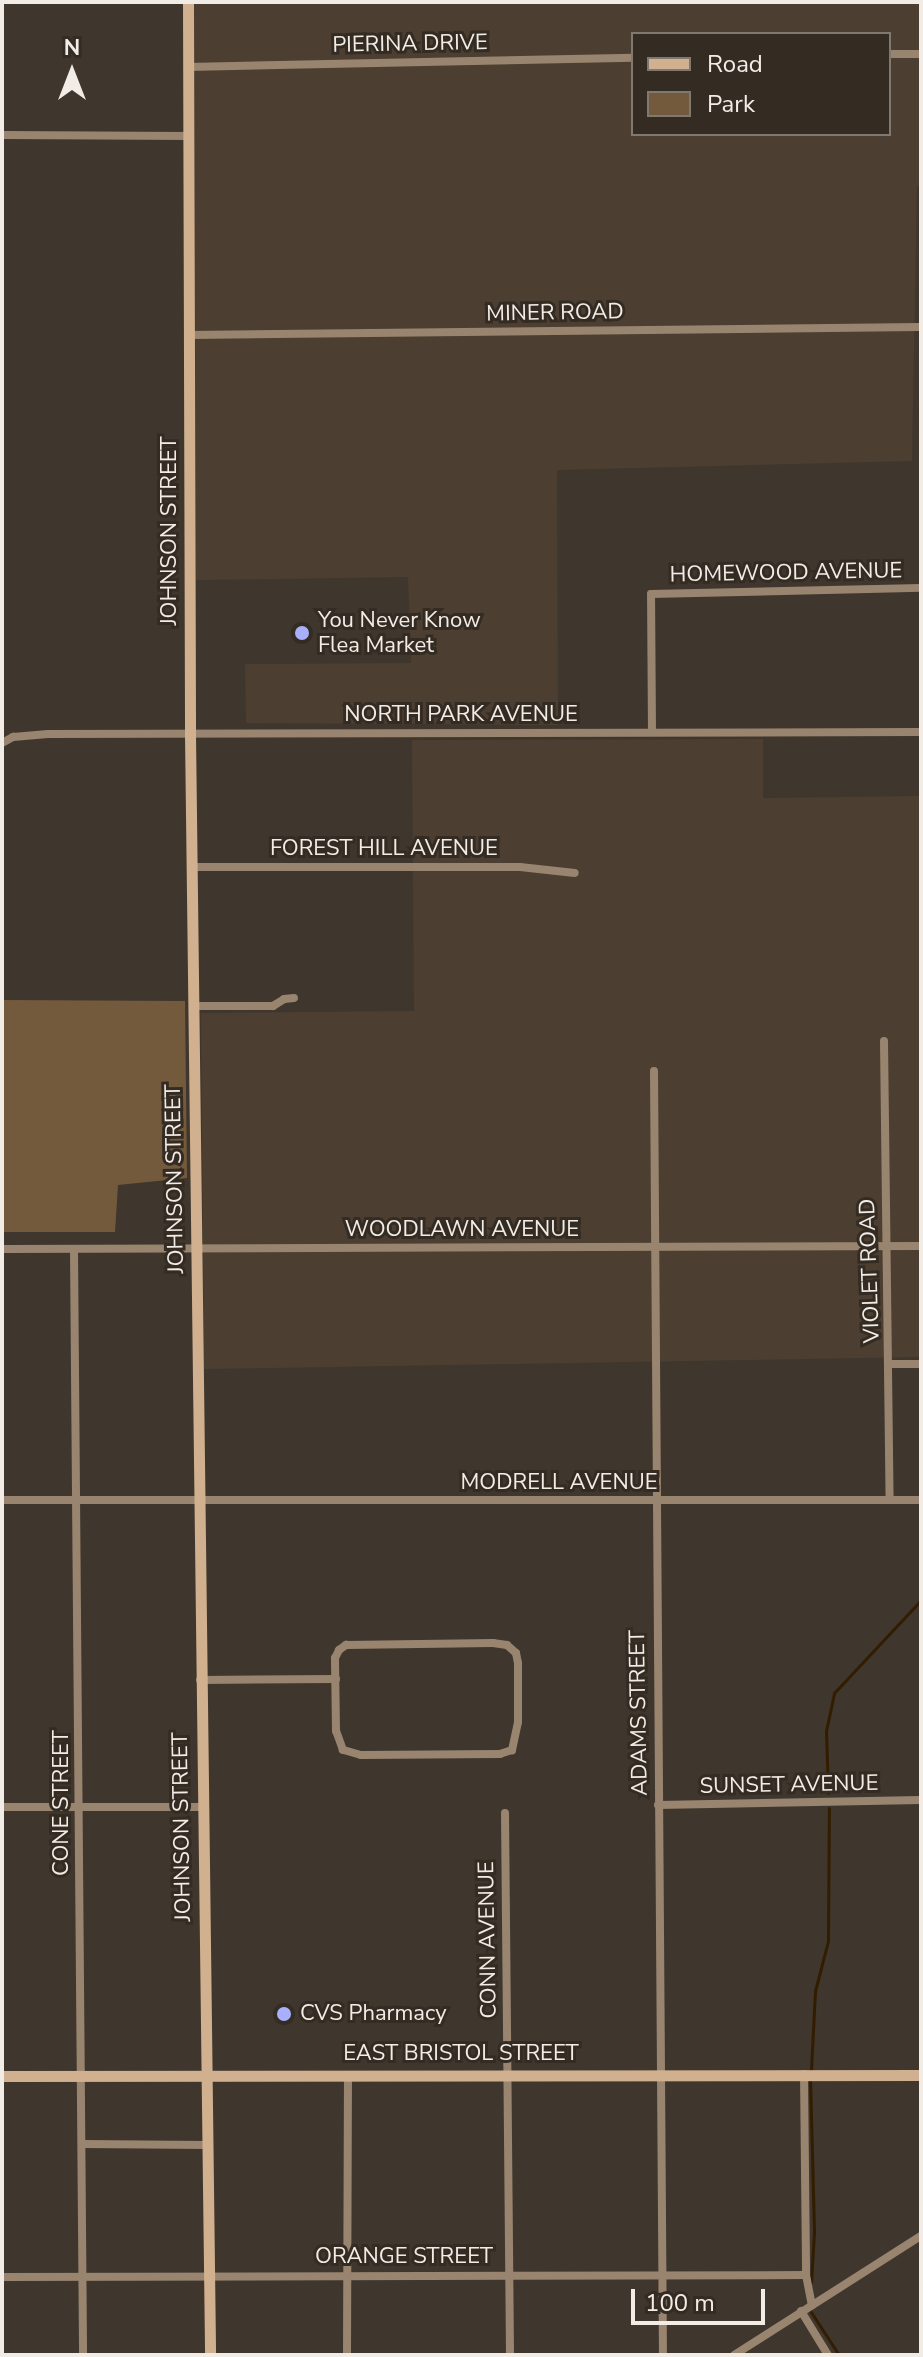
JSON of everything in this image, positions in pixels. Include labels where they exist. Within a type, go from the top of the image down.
[{"type":"street","name":"JOHNSON STREET","points":[[188,2],[190,734],[210,2355]]},
{"type":"street","points":[[891,54],[921,54]]},
{"type":"street","name":"PIERINA DRIVE","points":[[188,67],[631,58]]},
{"type":"street","points":[[2,135],[189,136]]},
{"type":"street","name":"MINER ROAD","points":[[190,335],[921,327]]},
{"type":"street","name":"HOMEWOOD AVENUE","points":[[652,732],[651,594],[921,588]]},
{"type":"street","name":"NORTH PARK AVENUE","points":[[2,743],[13,737],[48,734],[921,732]]},
{"type":"street","name":"FOREST HILL AVENUE","points":[[192,867],[520,867],[575,873]]},
{"type":"street","points":[[193,1006],[273,1006],[284,999],[294,998]]},
{"type":"street","name":"VIOLET ROAD","points":[[884,1041],[891,1364],[890,1500]]},
{"type":"street","name":"ADAMS STREET","points":[[654,1071],[663,2355]]},
{"type":"street","name":"WOODLAWN AVENUE","points":[[2,1249],[654,1250],[921,1246]]},
{"type":"street","name":"CONE STREET","points":[[74,1250],[83,2355]]},
{"type":"street","points":[[891,1364],[921,1364]]},
{"type":"street","name":"MODRELL AVENUE","points":[[2,1500],[921,1500]]},
{"type":"street","points":[[346,1645],[507,1645],[516,1653],[518,1663],[515,1743],[512,1750],[500,1754],[350,1754],[338,1743],[336,1679],[335,1658],[346,1645]]},
{"type":"street","points":[[200,1680],[336,1679]]},
{"type":"street","name":"SUNSET AVENUE","points":[[658,1805],[921,1800]]},
{"type":"street","points":[[2,1807],[201,1807]]},
{"type":"street","name":"CONN AVENUE","points":[[505,1813],[512,2275],[510,2355]]},
{"type":"street","points":[[804,2074],[806,2275],[812,2305]]},
{"type":"street","points":[[347,2355],[348,2075]]},
{"type":"street","name":"EAST BRISTOL STREET","points":[[2,2076],[921,2075]]},
{"type":"street","points":[[82,2144],[208,2145]]},
{"type":"street","points":[[734,2355],[921,2236]]},
{"type":"street","name":"ORANGE STREET","points":[[2,2277],[806,2275]]},
{"type":"street","points":[[801,2311],[828,2355]]},
{"type":"shaded area","points":[[194,2],[921,2],[921,186],[917,186],[912,461],[557,470],[558,725],[246,723],[245,664],[411,663],[408,577],[196,580]]},
{"type":"shaded area","points":[[763,739],[763,798],[921,796],[921,1357],[204,1369],[201,1013],[414,1011],[412,740]]},
{"type":"green space","points":[[2,1000],[185,1001],[187,1178],[118,1185],[115,1232],[2,1232]]},
{"type":"waterway","points":[[828,1793],[826,1731],[834,1693],[921,1600]]},
{"type":"waterway","points":[[811,2070],[815,1991],[828,1941],[829,1808]]},
{"type":"waterway","points":[[810,2078],[814,2232],[811,2282]]},
{"type":"waterway","points":[[811,2312],[839,2355]]},
{"type":"place","name":"You Never Know Flea Market","points":[[302,633]]},
{"type":"place","name":"CVS Pharmacy","points":[[284,2014]]}]
